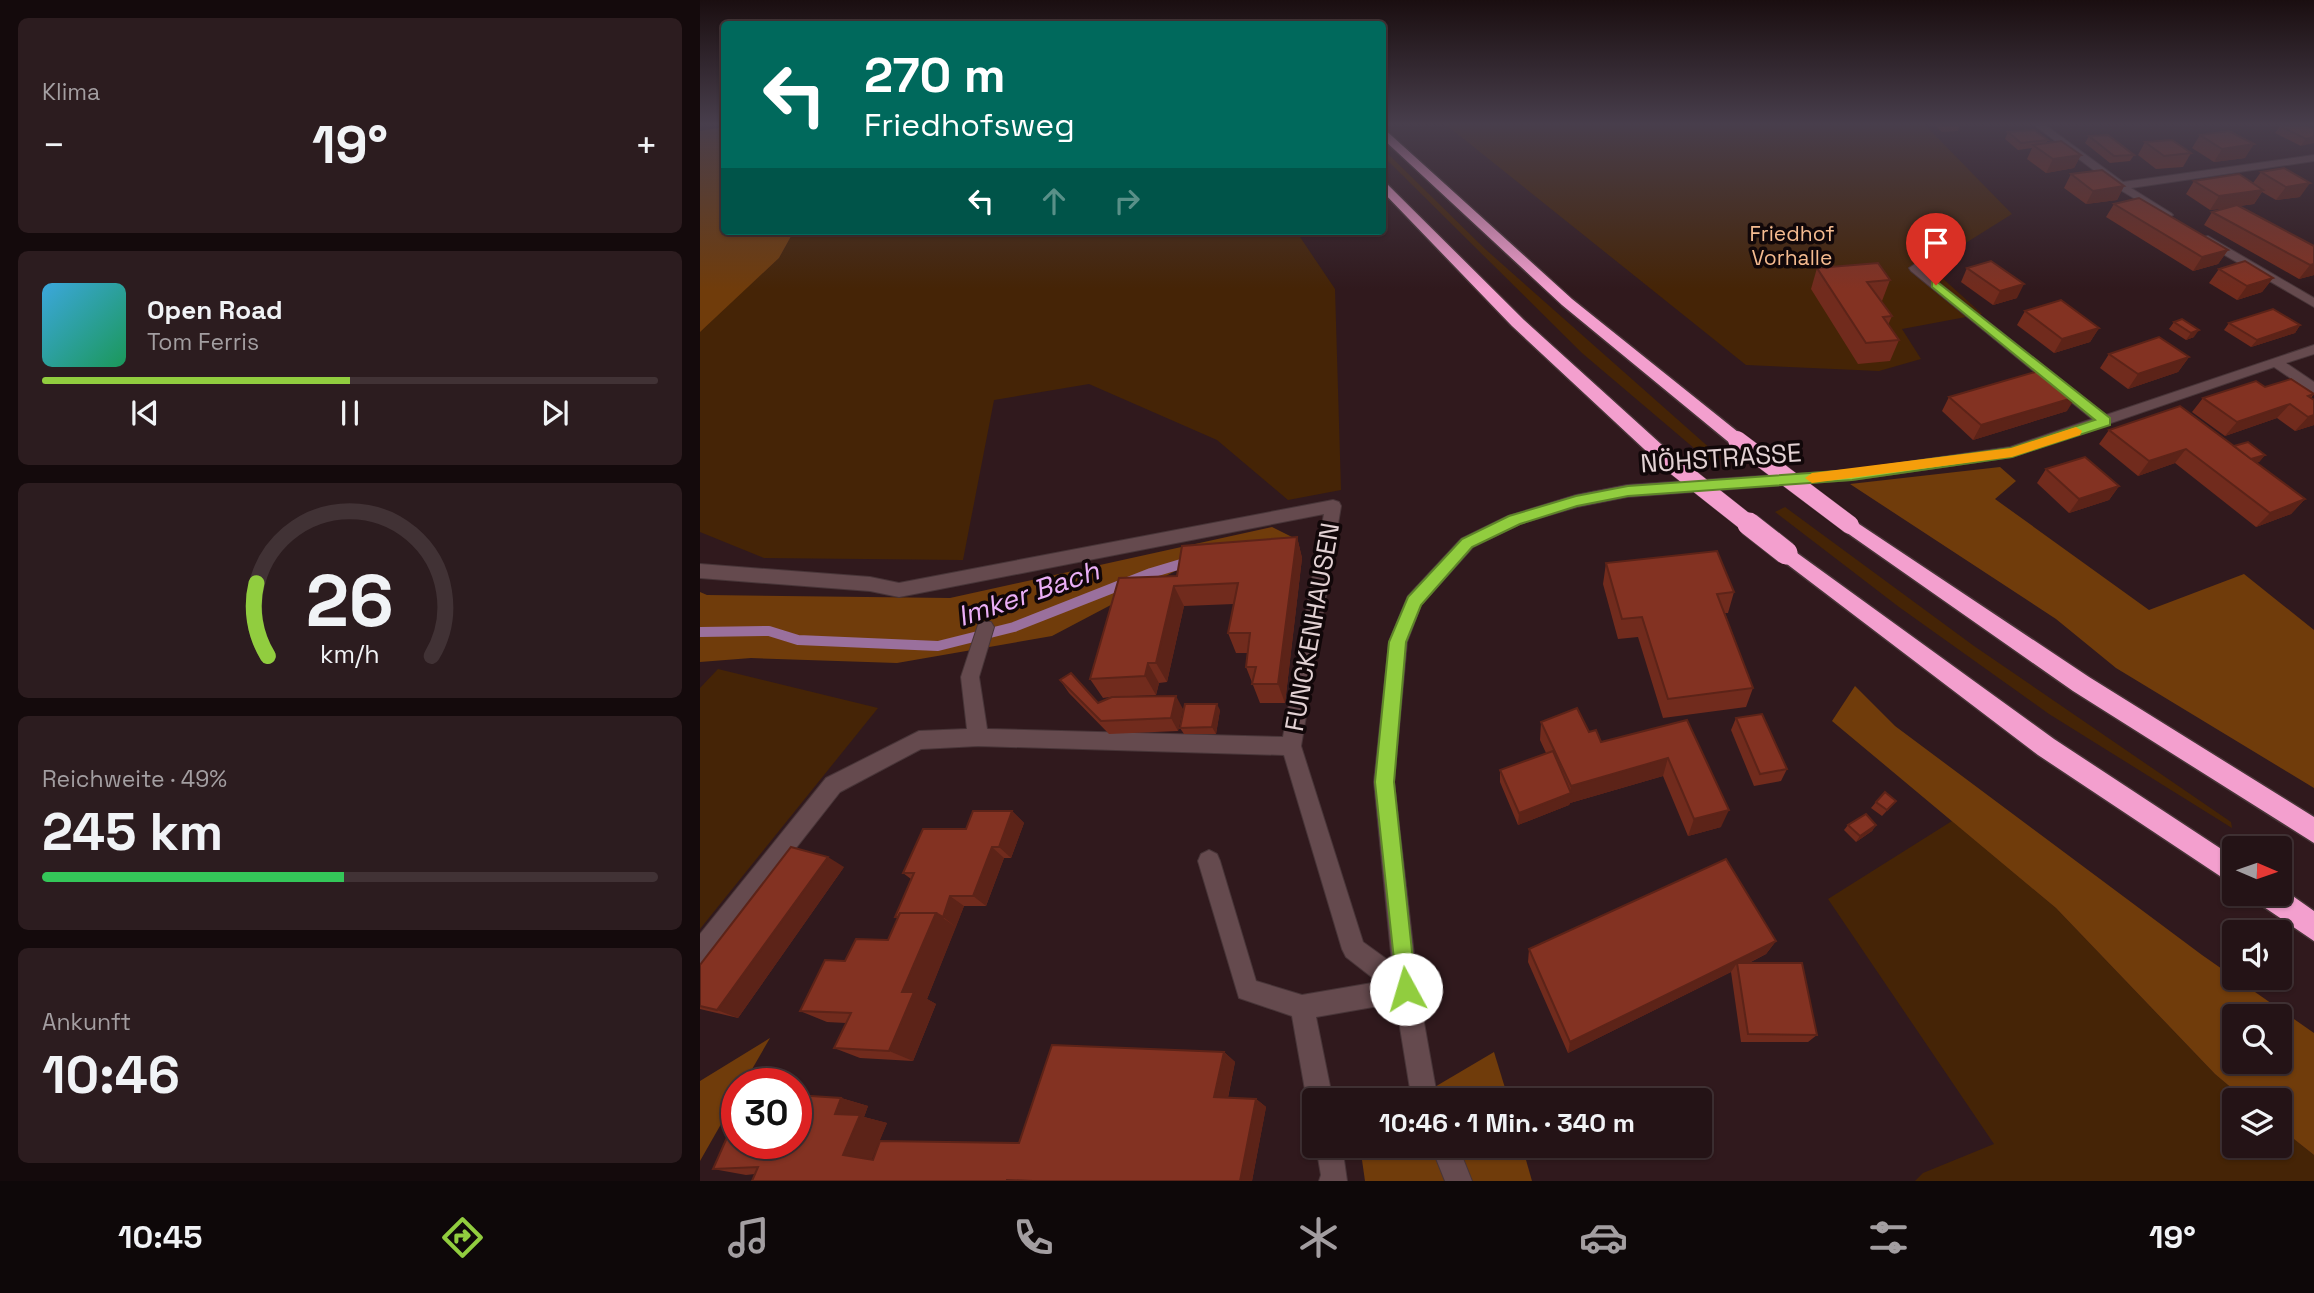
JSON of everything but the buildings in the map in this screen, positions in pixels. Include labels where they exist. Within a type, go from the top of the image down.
[{"type":"highway","points":[[1434,179],[1567,302],[1737,440],[1850,525],[2081,684],[2314,831]]},
{"type":"highway","points":[[1386,187],[1518,323],[1665,458],[1786,553],[2046,747],[2222,864]]},
{"type":"highway","points":[[2284,906],[2314,927]]},
{"type":"street","points":[[2112,179],[2187,228],[2314,303]]},
{"type":"street","points":[[2121,186],[2168,179]]},
{"type":"street","points":[[1915,268],[2105,422]]},
{"type":"street","name":"NÖHSTRASSE","points":[[1406,989],[1384,782],[1398,642],[1414,601],[1467,543],[1514,520],[1576,501],[1628,491],[1852,475],[2012,452],[2314,349]]},
{"type":"street","points":[[2274,362],[2314,388]]},
{"type":"street","name":"FUNCKENHAUSEN","points":[[700,571],[870,584],[899,590],[1332,506],[1292,746],[1354,949],[1406,989]]},
{"type":"street","points":[[978,737],[970,677],[985,627]]},
{"type":"street","points":[[700,952],[833,785],[919,740],[978,737],[1292,746]]},
{"type":"street","points":[[1209,860],[1247,990],[1302,1007],[1406,989],[1423,1088]]},
{"type":"street","points":[[1302,1007],[1318,1088]]},
{"type":"street","points":[[1331,1158],[1335,1177],[1332,1181]]},
{"type":"street","points":[[1449,1158],[1459,1181]]},
{"type":"green space","points":[[1406,179],[1414,179],[1484,248],[1721,458],[1708,460],[1582,353]]},
{"type":"green space","name":"Friedhof Vorhalle","points":[[1514,179],[1978,179],[2012,214],[1929,266],[1982,314],[1902,329],[1921,359],[1879,371],[1746,365]]},
{"type":"green space","points":[[792,235],[1299,235],[1335,289],[1341,490],[1288,500],[1217,440],[1089,384],[994,400],[963,560],[764,558],[700,532],[700,331],[779,258]]},
{"type":"green space","points":[[1785,507],[1974,646],[2231,822],[2232,828],[2049,714],[1899,607],[1775,512]]},
{"type":"green space","points":[[718,669],[878,708],[700,929],[700,688]]},
{"type":"green space","points":[[1952,821],[2056,908],[2215,1074],[2232,1088],[2222,1088],[2222,1158],[2292,1158],[2292,1138],[2314,1155],[2314,1181],[1915,1181],[1923,1173],[1994,1144],[1828,899]]},
{"type":"shaded area","points":[[700,179],[721,179],[721,235],[792,235],[779,258],[700,332]]},
{"type":"shaded area","points":[[2000,467],[2016,481],[1995,499],[2149,610],[2244,574],[2314,630],[2314,788],[2116,668],[2056,619],[1850,484]]},
{"type":"shaded area","points":[[1272,527],[1298,540],[1181,568],[1052,636],[897,663],[751,658],[700,662],[700,592],[707,595],[950,598]]},
{"type":"shaded area","points":[[1855,686],[1895,726],[2222,969],[2222,990],[2252,990],[2272,1004],[2222,1004],[2222,1074],[2292,1074],[2292,1018],[2314,1033],[2314,1155],[2292,1138],[2292,1088],[2232,1088],[2215,1074],[2056,908],[1832,721]]},
{"type":"shaded area","points":[[770,1038],[753,1068],[721,1068]]},
{"type":"shaded area","points":[[1494,1052],[1505,1088],[1433,1088]]},
{"type":"shaded area","points":[[721,1068],[721,1124],[700,1161],[700,1081]]},
{"type":"shaded area","points":[[1362,1158],[1525,1158],[1532,1181],[1365,1181]]},
{"type":"waterway","name":"Imker Bach","points":[[700,632],[769,631],[798,640],[938,646],[1014,627],[1151,573],[1191,561]]},
{"type":"slow traffic","points":[[1812,478],[1852,475],[2012,452],[2076,431]]},
{"type":"route","points":[[1406,989],[1384,782],[1398,642],[1414,601],[1467,543],[1514,520],[1576,501],[1628,491],[1852,475],[2012,452],[2105,422],[1936,285]]}]
